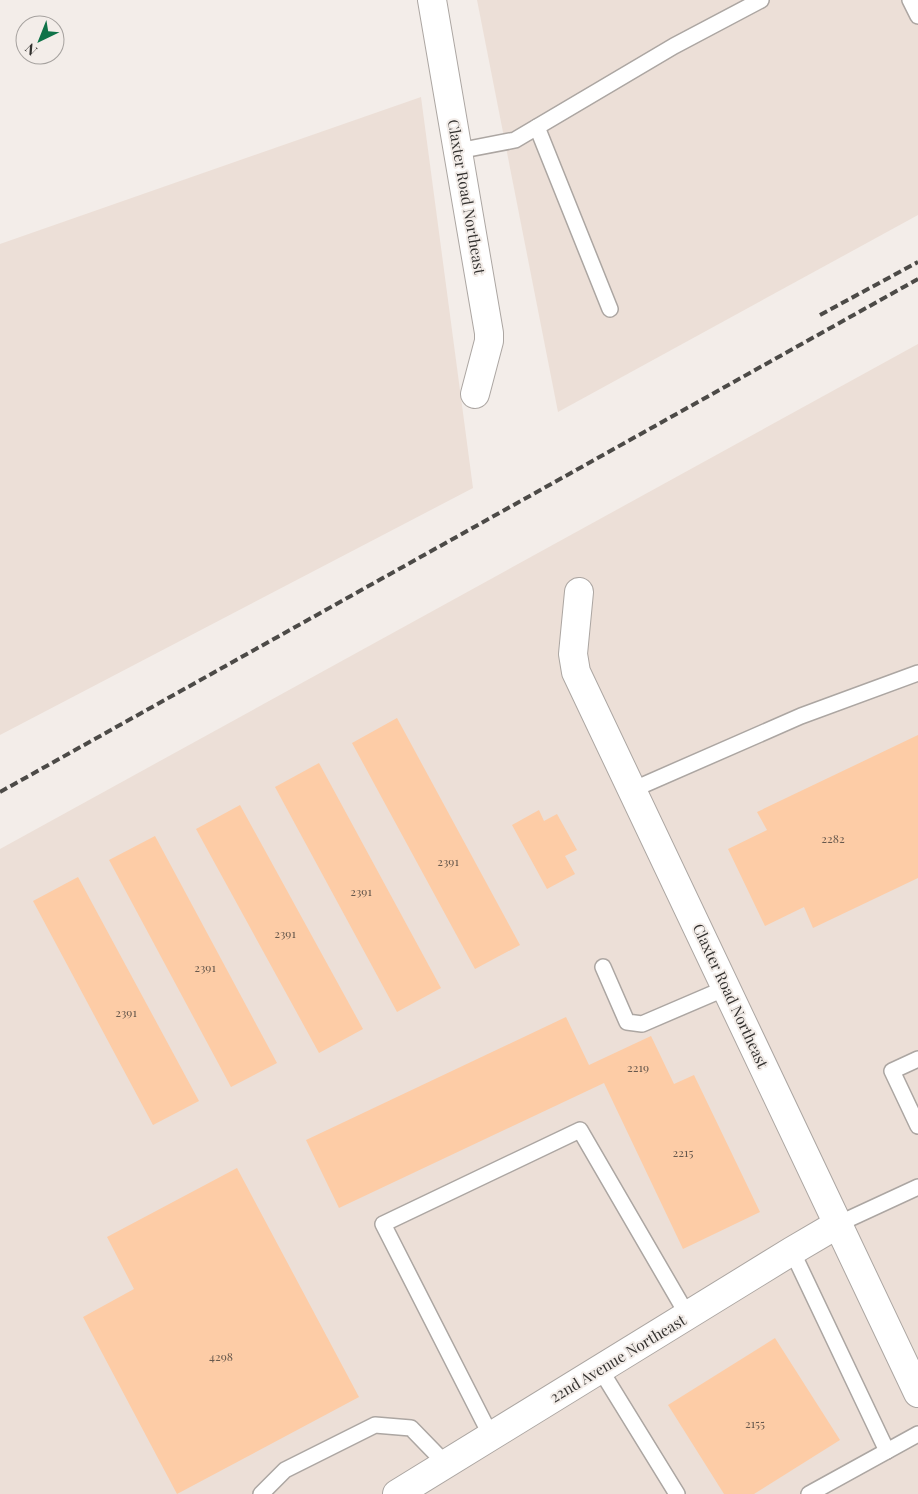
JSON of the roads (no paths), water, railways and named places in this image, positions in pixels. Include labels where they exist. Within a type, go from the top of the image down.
[{"type":"street","name":"Claxter Road Northeast","points":[[432,0],[489,333],[489,341],[475,394]]},
{"type":"street","name":"Claxter Road Northeast","points":[[579,592],[573,654],[576,672],[918,1393]]},
{"type":"street","name":"22nd Avenue Northeast","points":[[397,1494],[838,1224]]},
{"type":"lane","points":[[458,151],[515,140],[674,46],[761,0]]},
{"type":"lane","points":[[910,0],[918,16]]},
{"type":"lane","points":[[536,127],[610,309]]},
{"type":"lane","points":[[632,790],[800,716],[918,673]]},
{"type":"lane","points":[[603,967],[627,1022],[642,1024],[726,988]]},
{"type":"lane","points":[[918,1059],[892,1071],[918,1126]]},
{"type":"lane","points":[[491,1436],[383,1224],[580,1130],[688,1316]]},
{"type":"lane","points":[[838,1224],[918,1187]]},
{"type":"lane","points":[[792,1251],[887,1451]]},
{"type":"lane","points":[[600,1369],[677,1494]]},
{"type":"lane","points":[[261,1494],[285,1470],[375,1425],[411,1428],[446,1464]]},
{"type":"lane","points":[[809,1494],[918,1434]]},
{"type":"railway","points":[[820,315],[918,262]]},
{"type":"railway","points":[[0,792],[918,279]]}]
